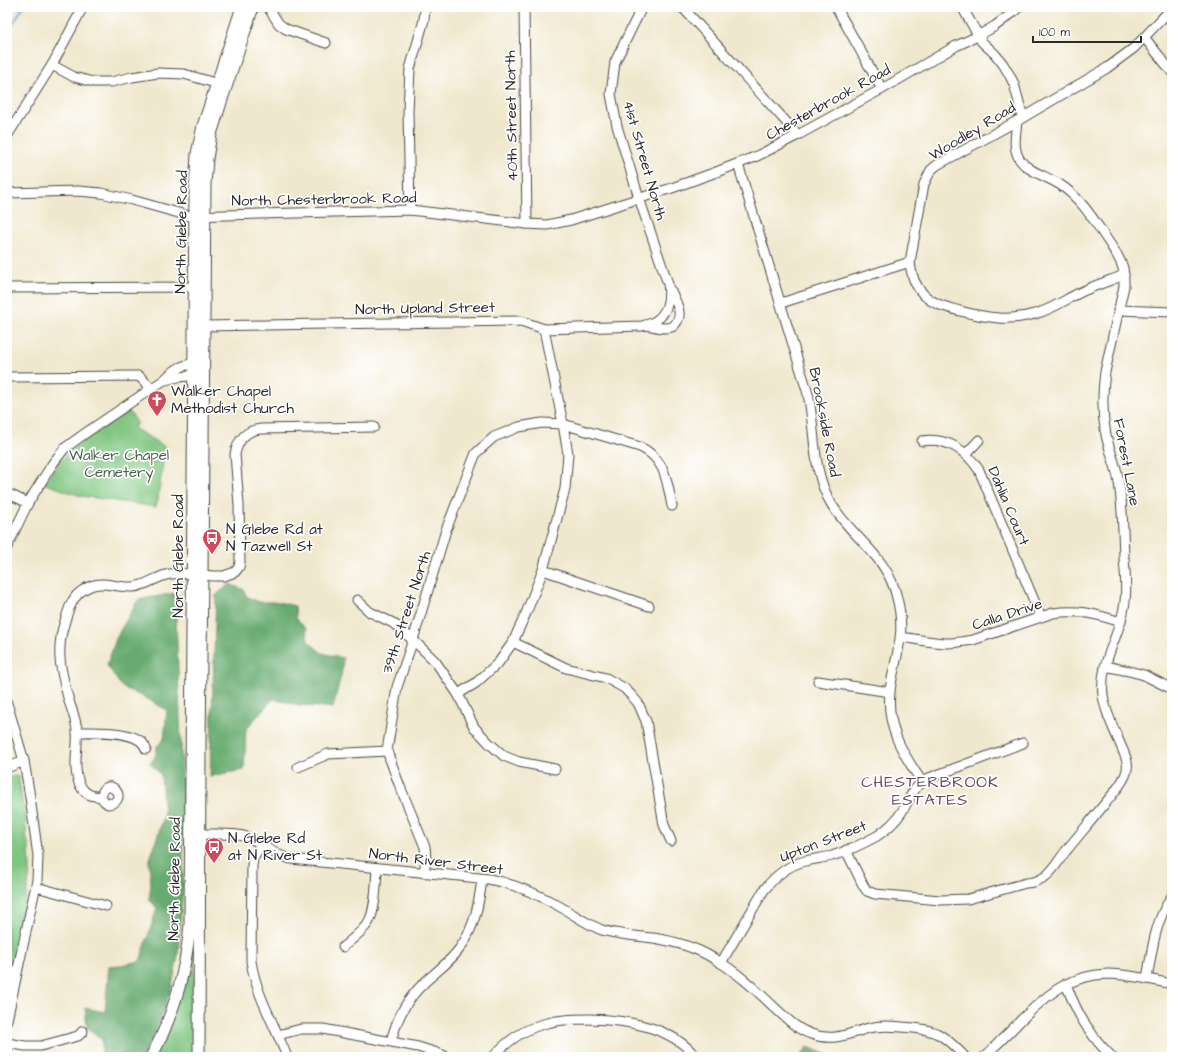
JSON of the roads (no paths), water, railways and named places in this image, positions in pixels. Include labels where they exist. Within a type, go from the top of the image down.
[{"type":"main road","name":"North Glebe Road","points":[[199,1057],[195,834],[199,363],[195,286],[200,216],[209,147],[221,85],[242,7]]},
{"type":"main road","name":"North Glebe Road","points":[[221,85],[252,7]]},
{"type":"main road","name":"North Glebe Road","points":[[199,363],[204,326],[200,216]]},
{"type":"main road","name":"North Glebe Road","points":[[151,1057],[165,1029],[182,977],[190,924],[195,834]]},
{"type":"street","points":[[7,136],[52,65],[84,7]]},
{"type":"street","points":[[268,7],[279,24],[286,29],[326,43]]},
{"type":"street","points":[[410,210],[408,111],[410,69],[424,20],[425,7]]},
{"type":"street","name":"40th Street North","points":[[524,7],[527,224]]},
{"type":"street","name":"41st Street North","points":[[642,7],[615,62],[611,94],[617,126],[668,284]]},
{"type":"street","points":[[681,7],[798,135]]},
{"type":"street","points":[[836,7],[882,89]]},
{"type":"street","name":"Forest Lane","points":[[846,850],[864,887],[872,893],[940,900],[968,899],[1033,882],[1048,875],[1054,869],[1114,792],[1127,771],[1128,764],[1103,696],[1105,666],[1121,622],[1126,599],[1122,509],[1118,476],[1106,436],[1102,403],[1105,372],[1124,286],[1123,267],[1119,258],[1091,215],[1081,203],[1059,184],[1025,165],[1020,159],[1015,146],[1020,119],[1014,84],[1003,64],[982,42],[962,7]]},
{"type":"street","name":"Chesterbrook Road","points":[[640,198],[672,188],[761,154],[882,89],[956,46],[978,36],[1001,22],[1019,7]]},
{"type":"street","name":"Woodley Road","points":[[910,262],[924,184],[931,170],[937,165],[1107,68],[1129,51],[1172,8]]},
{"type":"street","points":[[1144,37],[1172,72]]},
{"type":"street","points":[[52,65],[74,77],[93,82],[111,82],[158,73],[184,74],[221,85]]},
{"type":"street","name":"Brookside Road","points":[[738,164],[808,394],[812,410],[815,451],[820,477],[828,498],[840,516],[878,557],[886,569],[897,596],[900,610],[901,637],[890,692],[891,720],[900,748],[922,782]]},
{"type":"street","name":"North Chesterbrook Road","points":[[7,193],[71,191],[101,193],[132,200],[186,216],[410,210],[547,225],[571,220],[640,198]]},
{"type":"street","points":[[781,303],[910,262],[910,270],[913,279],[918,288],[931,301],[943,306],[982,316],[1014,318],[1038,313],[1094,286],[1124,276]]},
{"type":"street","points":[[646,325],[660,318],[664,312],[669,298],[668,284]]},
{"type":"street","name":"North Upland Street","points":[[204,326],[521,320],[544,329],[646,325],[670,328],[677,322],[679,312],[668,284]]},
{"type":"street","points":[[7,288],[195,286]]},
{"type":"street","points":[[1118,310],[1172,312]]},
{"type":"street","points":[[458,694],[476,683],[499,662],[513,642],[543,570],[565,489],[568,454],[544,329]]},
{"type":"street","points":[[7,547],[28,502],[52,462],[65,448],[152,389],[164,380],[171,372],[185,365],[199,363]]},
{"type":"street","points":[[164,380],[174,377],[199,375]]},
{"type":"street","points":[[7,377],[139,376],[152,389]]},
{"type":"street","name":"39th Street North","points":[[424,873],[426,858],[425,847],[387,751],[397,687],[413,640],[446,530],[476,453],[494,437],[519,427],[542,424],[563,424],[640,447],[651,454],[658,460],[666,476],[672,506]]},
{"type":"street","points":[[101,797],[87,794],[80,784],[76,763],[77,732],[74,716],[63,680],[59,655],[61,632],[68,609],[73,600],[85,589],[98,584],[132,587],[141,586],[158,577],[166,575],[177,574],[220,576],[232,574],[237,570],[240,565],[239,511],[235,459],[237,445],[242,437],[253,430],[374,427]]},
{"type":"street","name":"Dahlia Court","points":[[922,441],[936,440],[953,445],[974,462],[979,470],[1041,617]]},
{"type":"street","points":[[966,454],[979,440]]},
{"type":"street","points":[[7,493],[28,502]]},
{"type":"street","points":[[543,570],[649,606]]},
{"type":"street","points":[[357,600],[370,612],[393,623],[435,662],[458,694],[474,727],[504,756],[520,762],[555,769]]},
{"type":"street","name":"Calla Drive","points":[[901,637],[935,642],[961,642],[973,640],[1053,613],[1077,611],[1090,613],[1121,622]]},
{"type":"street","points":[[513,642],[566,668],[606,678],[616,683],[638,703],[646,721],[664,824],[671,841]]},
{"type":"street","points":[[1105,666],[1129,671],[1172,688]]},
{"type":"street","points":[[818,681],[890,692]]},
{"type":"street","points":[[7,703],[24,761],[38,862],[36,887],[7,1020]]},
{"type":"street","points":[[77,732],[105,732],[126,735],[143,743],[146,749]]},
{"type":"street","name":"Upton Street","points":[[721,963],[764,890],[770,881],[778,874],[787,868],[806,860],[833,855],[846,850],[886,830],[901,813],[912,792],[922,782],[929,778],[1023,743]]},
{"type":"street","points":[[298,767],[328,754],[387,751]]},
{"type":"street","points":[[7,768],[24,761]]},
{"type":"street","name":"North River Street","points":[[195,834],[241,835],[286,858],[482,878],[505,883],[537,895],[600,929],[623,935],[652,938],[678,944],[704,953],[743,979],[796,1026],[811,1034],[835,1038],[879,1026],[921,1028],[932,1031],[945,1038],[965,1057]]},
{"type":"street","points":[[261,845],[253,858],[252,866],[251,961],[253,975],[258,990],[287,1057]]},
{"type":"street","points":[[343,947],[363,929],[371,918],[377,868]]},
{"type":"street","points":[[391,1042],[398,1017],[409,999],[451,959],[466,939],[476,916],[482,878]]},
{"type":"street","points":[[36,887],[106,906]]},
{"type":"street","points":[[1147,979],[1161,914],[1172,896]]},
{"type":"street","points":[[984,1057],[1045,998],[1066,984],[1085,977],[1102,974],[1122,975],[1172,984]]},
{"type":"street","points":[[1066,984],[1078,1012],[1087,1028],[1112,1057]]},
{"type":"street","points":[[493,1057],[512,1040],[532,1029],[552,1021],[572,1019],[610,1020],[643,1025],[674,1038],[696,1057]]},
{"type":"street","points":[[278,1035],[301,1029],[315,1028],[334,1030],[426,1049],[447,1057]]},
{"type":"street","points":[[7,1043],[25,1046],[41,1046],[78,1036],[83,1031]]},
{"type":"waterway","points":[[7,34],[23,7]]},
{"type":"place","name":"Walker Chapel Methodist Church","points":[[157,417]]},
{"type":"place","name":"N Glebe Rd at N Tazwell St","points":[[212,555]]},
{"type":"place","name":"N Glebe Rd at N River St","points":[[214,864]]},
{"type":"district","name":"CHESTERBROOK ESTATES","points":[[930,790]]},
{"type":"park label","name":"Walker Chapel Cemetery","points":[[119,464]]}]
